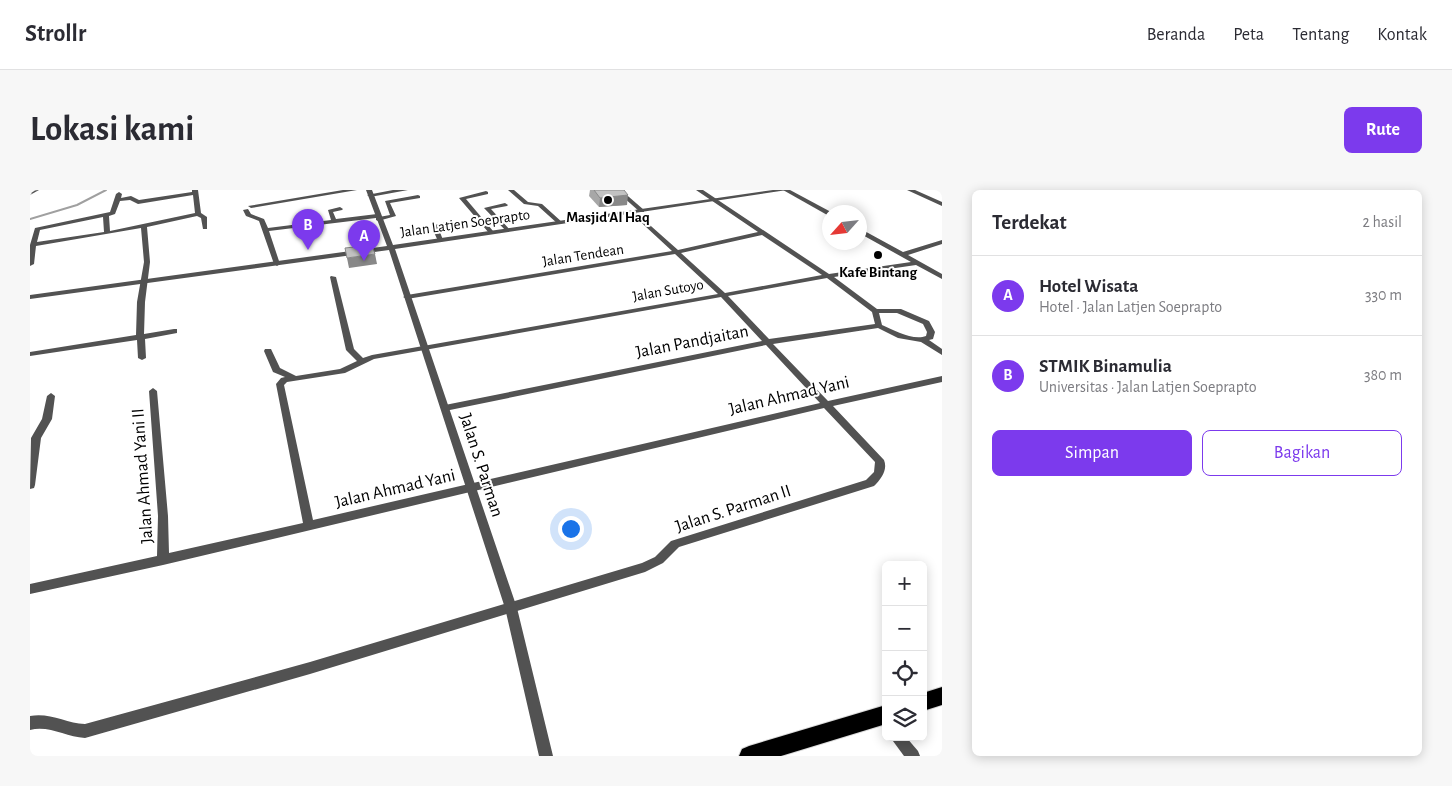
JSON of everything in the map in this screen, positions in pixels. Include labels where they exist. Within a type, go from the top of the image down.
[{"type":"highway","points":[[927,701],[942,696]]},
{"type":"highway","points":[[749,756],[882,719]]},
{"type":"street","points":[[277,264],[262,220],[248,216],[249,208],[354,190]]},
{"type":"street","points":[[370,193],[405,190]]},
{"type":"street","points":[[511,190],[526,203],[540,205],[560,223]]},
{"type":"street","name":"Jalan S. Parman II","points":[[30,724],[43,720],[74,732],[92,730],[645,568],[659,560],[675,544],[870,483],[881,468],[880,460],[723,295],[618,190]]},
{"type":"street","points":[[698,190],[828,276],[875,311],[898,311],[926,323],[931,332],[930,337],[923,340]]},
{"type":"street","points":[[785,190],[822,210]]},
{"type":"street","name":"Jalan Latjen Soeprapto","points":[[30,298],[785,190]]},
{"type":"street","points":[[910,190],[942,204]]},
{"type":"street","points":[[31,264],[32,248],[39,228],[114,212],[118,197],[131,198],[138,202],[195,191],[198,214]]},
{"type":"street","name":"Jalan S. Parman","points":[[370,193],[378,218],[391,247],[511,608],[546,756]]},
{"type":"street","points":[[486,193],[462,198],[491,232]]},
{"type":"street","points":[[373,204],[418,197]]},
{"type":"street","points":[[266,230],[393,216],[387,202]]},
{"type":"street","points":[[505,205],[487,208],[507,230]]},
{"type":"street","points":[[334,222],[330,211],[340,209]]},
{"type":"street","points":[[32,248],[198,214],[204,217],[205,228]]},
{"type":"street","points":[[106,215],[107,233]]},
{"type":"street","points":[[440,240],[434,226],[451,223]]},
{"type":"street","points":[[142,358],[139,320],[147,262],[144,226]]},
{"type":"street","name":"Jalan Tendean","points":[[407,298],[678,252],[762,233]]},
{"type":"street","points":[[867,234],[942,277]]},
{"type":"street","points":[[904,254],[942,242]]},
{"type":"street","name":"Jalan Sutoyo","points":[[294,378],[342,371],[379,355],[424,349],[828,276],[918,262]]},
{"type":"street","points":[[333,276],[350,350],[362,361]]},
{"type":"street","points":[[875,311],[879,326],[901,336],[923,340],[942,353]]},
{"type":"street","name":"Jalan Pandjaitan","points":[[445,408],[768,342],[879,326]]},
{"type":"street","points":[[30,354],[174,331]]},
{"type":"street","points":[[268,351],[276,370],[294,378]]},
{"type":"street","points":[[294,378],[280,384],[309,525]]},
{"type":"street","name":"Jalan Ahmad Yani","points":[[30,589],[163,560],[825,404],[942,379]]},
{"type":"street","name":"Jalan Ahmad Yani II","points":[[153,391],[163,516],[163,560]]},
{"type":"street","points":[[30,485],[36,438],[47,419],[51,396]]},
{"type":"street","points":[[900,741],[912,756]]},
{"type":"building","points":[[594,190],[624,190],[628,195],[600,198]]},
{"type":"building","points":[[372,245],[375,254],[347,258],[345,248]]},
{"type":"waterway","points":[[30,219],[77,205],[106,190]]},
{"type":"place","name":"Masjid Al Haq","points":[[608,200]]},
{"type":"place","name":"STMIK Binamulia","points":[[308,250]]},
{"type":"place","name":"Kafe Bintang","points":[[878,255]]},
{"type":"place","name":"Hotel Wisata","points":[[364,261]]}]
